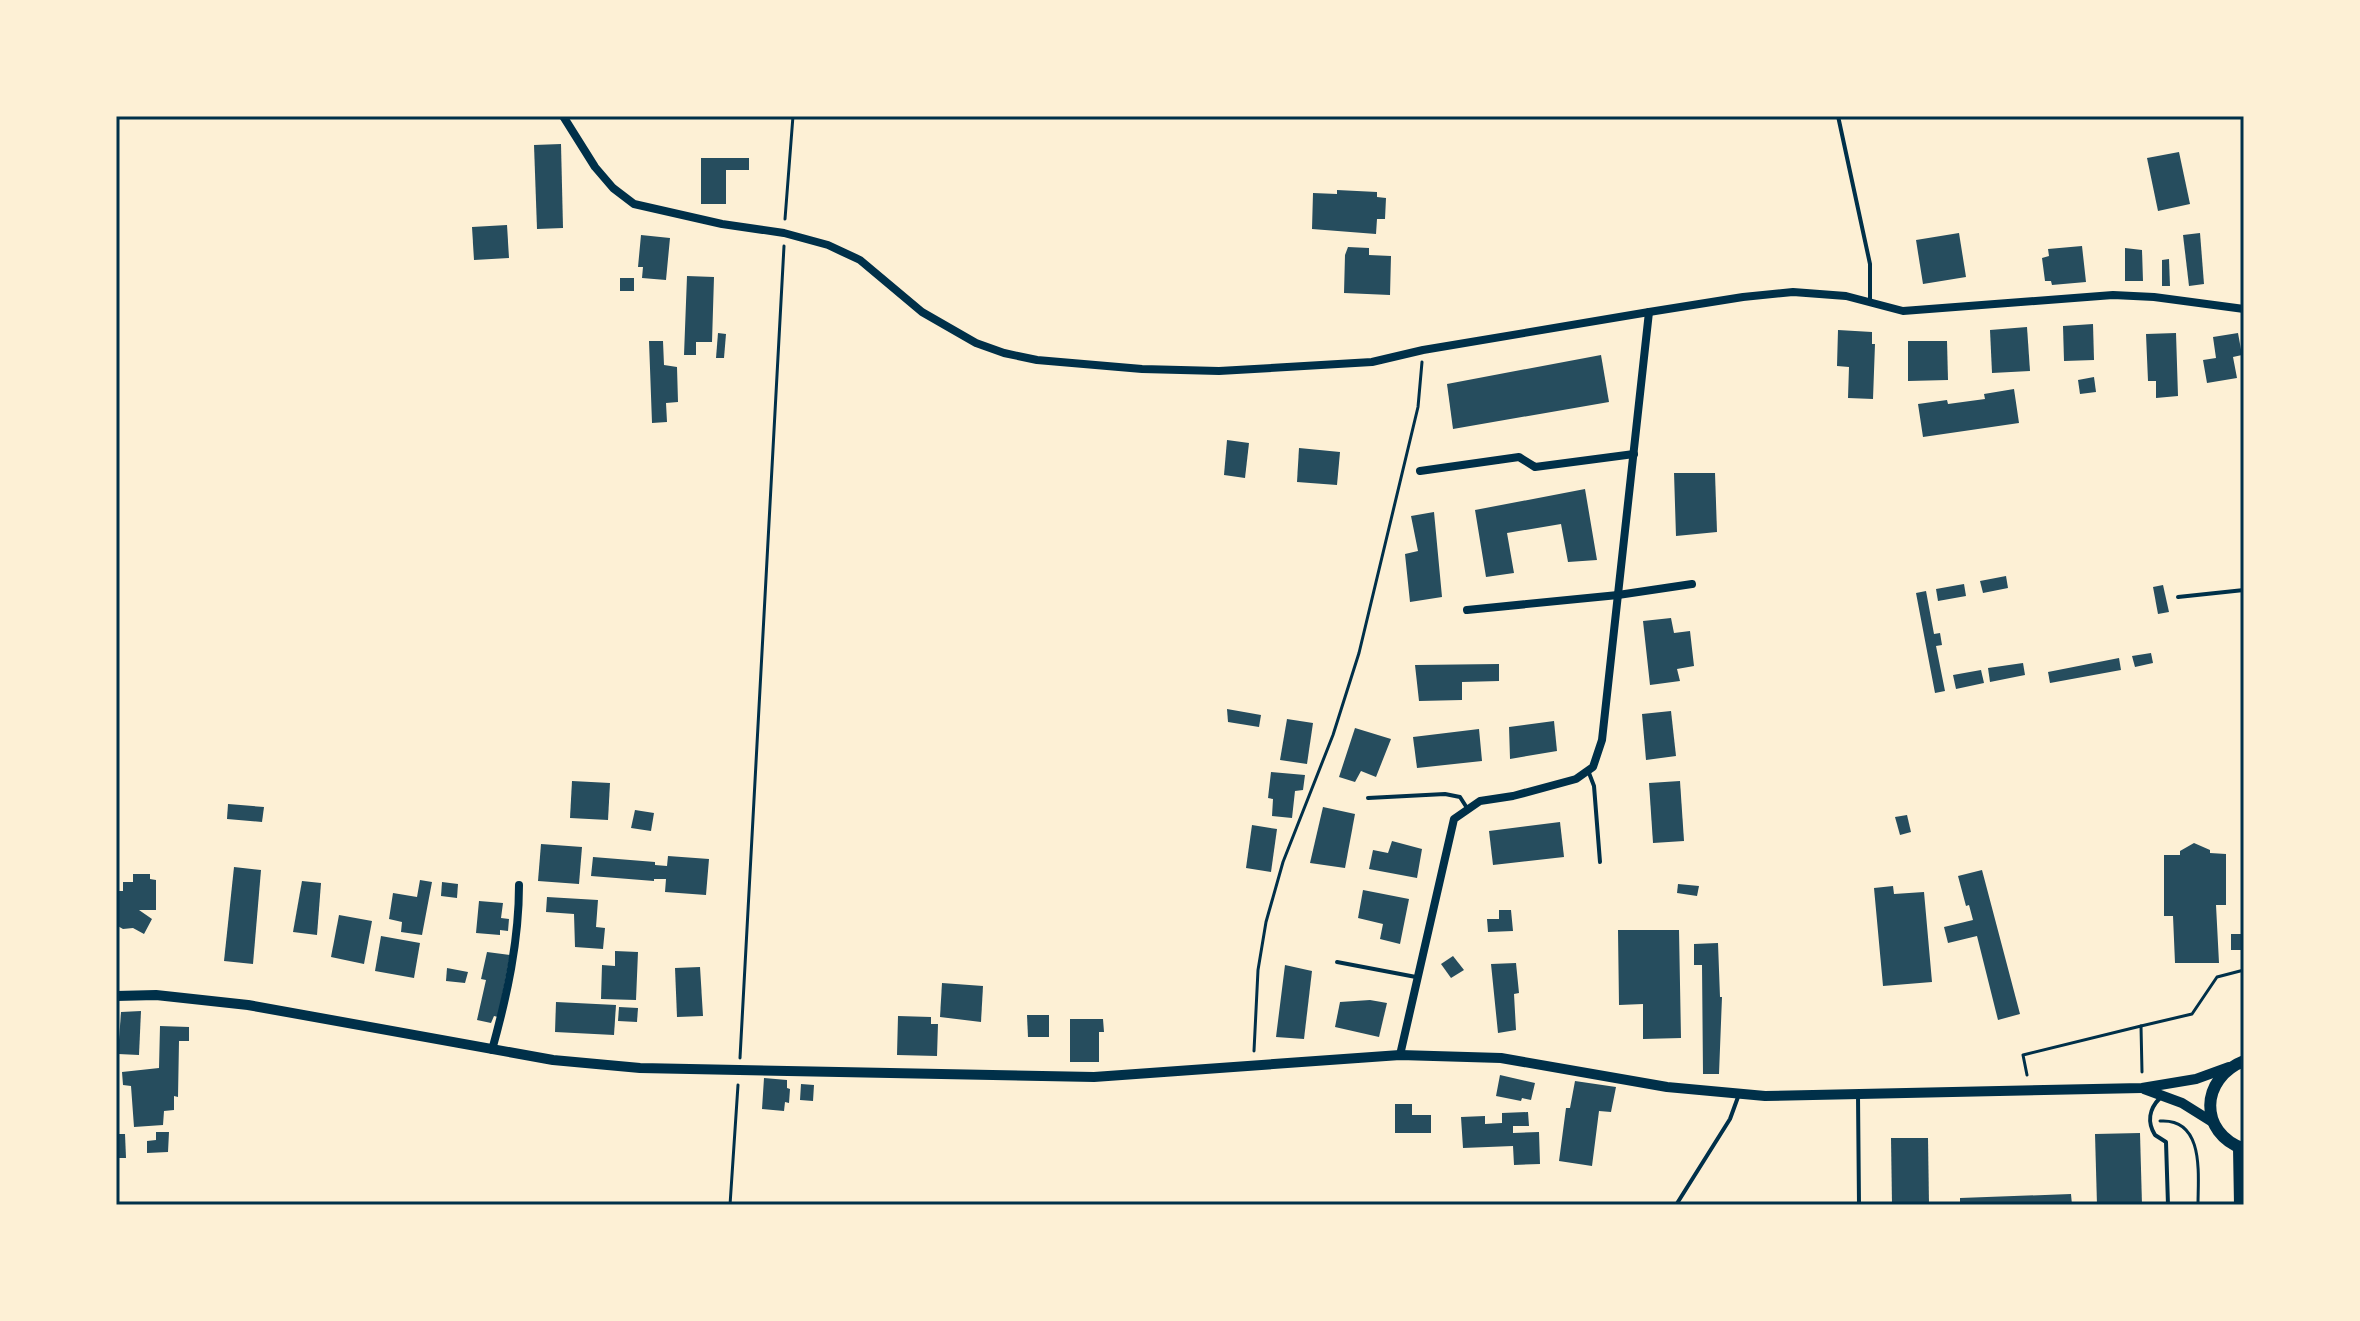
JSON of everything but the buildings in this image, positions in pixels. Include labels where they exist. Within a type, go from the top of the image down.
[{"type":"main road","points":[[2238,1063],[2222,1075],[2211,1094],[2210,1111],[2220,1134],[2242,1149],[2240,1205]]},
{"type":"street","points":[[563,116],[595,167],[613,188],[634,204],[697,219],[784,233],[828,245],[860,260],[922,312],[976,343],[1026,358],[1142,369],[1219,371],[1372,362],[1423,350],[1649,312],[1793,292],[1829,293],[1903,311],[2113,295],[2244,309]]},
{"type":"street","points":[[1400,1055],[1454,819],[1480,801],[1513,796],[1576,779],[1593,767],[1602,740],[1649,312]]},
{"type":"street","points":[[1420,471],[1519,457],[1535,467],[1634,454]]},
{"type":"street","points":[[1467,610],[1618,595],[1692,584]]},
{"type":"street","points":[[492,1050],[504,1007],[519,917],[519,885]]},
{"type":"street","points":[[116,996],[156,995],[248,1005],[553,1060],[640,1068],[1094,1077],[1400,1055],[1501,1058],[1667,1087],[1739,1094],[1858,1094],[2142,1088],[2196,1079],[2238,1063]]},
{"type":"street","points":[[2142,1088],[2165,1096],[2214,1123]]},
{"type":"lane","points":[[1838,116],[1870,264],[1870,301]]},
{"type":"lane","points":[[2178,597],[2244,590]]},
{"type":"lane","points":[[1588,771],[1594,786],[1600,862]]},
{"type":"lane","points":[[1368,798],[1445,794],[1460,797],[1467,808]]},
{"type":"lane","points":[[1337,962],[1416,977]]},
{"type":"lane","points":[[1676,1205],[1730,1119],[1739,1094]]},
{"type":"lane","points":[[1858,1094],[1859,1205]]},
{"type":"lane","points":[[2165,1096],[2153,1106],[2150,1118],[2155,1135],[2166,1142],[2168,1205]]},
{"type":"path","points":[[730,1205],[793,116]]},
{"type":"path","points":[[1254,1066],[1258,970],[1266,922],[1283,862],[1333,735],[1359,653],[1418,407],[1423,350]]},
{"type":"path","points":[[2028,1078],[2023,1055],[2192,1014],[2217,977],[2244,970]]},
{"type":"path","points":[[2141,1026],[2142,1075]]},
{"type":"path","points":[[2156,1121],[2173,1122],[2193,1138],[2197,1155],[2198,1205]]}]
